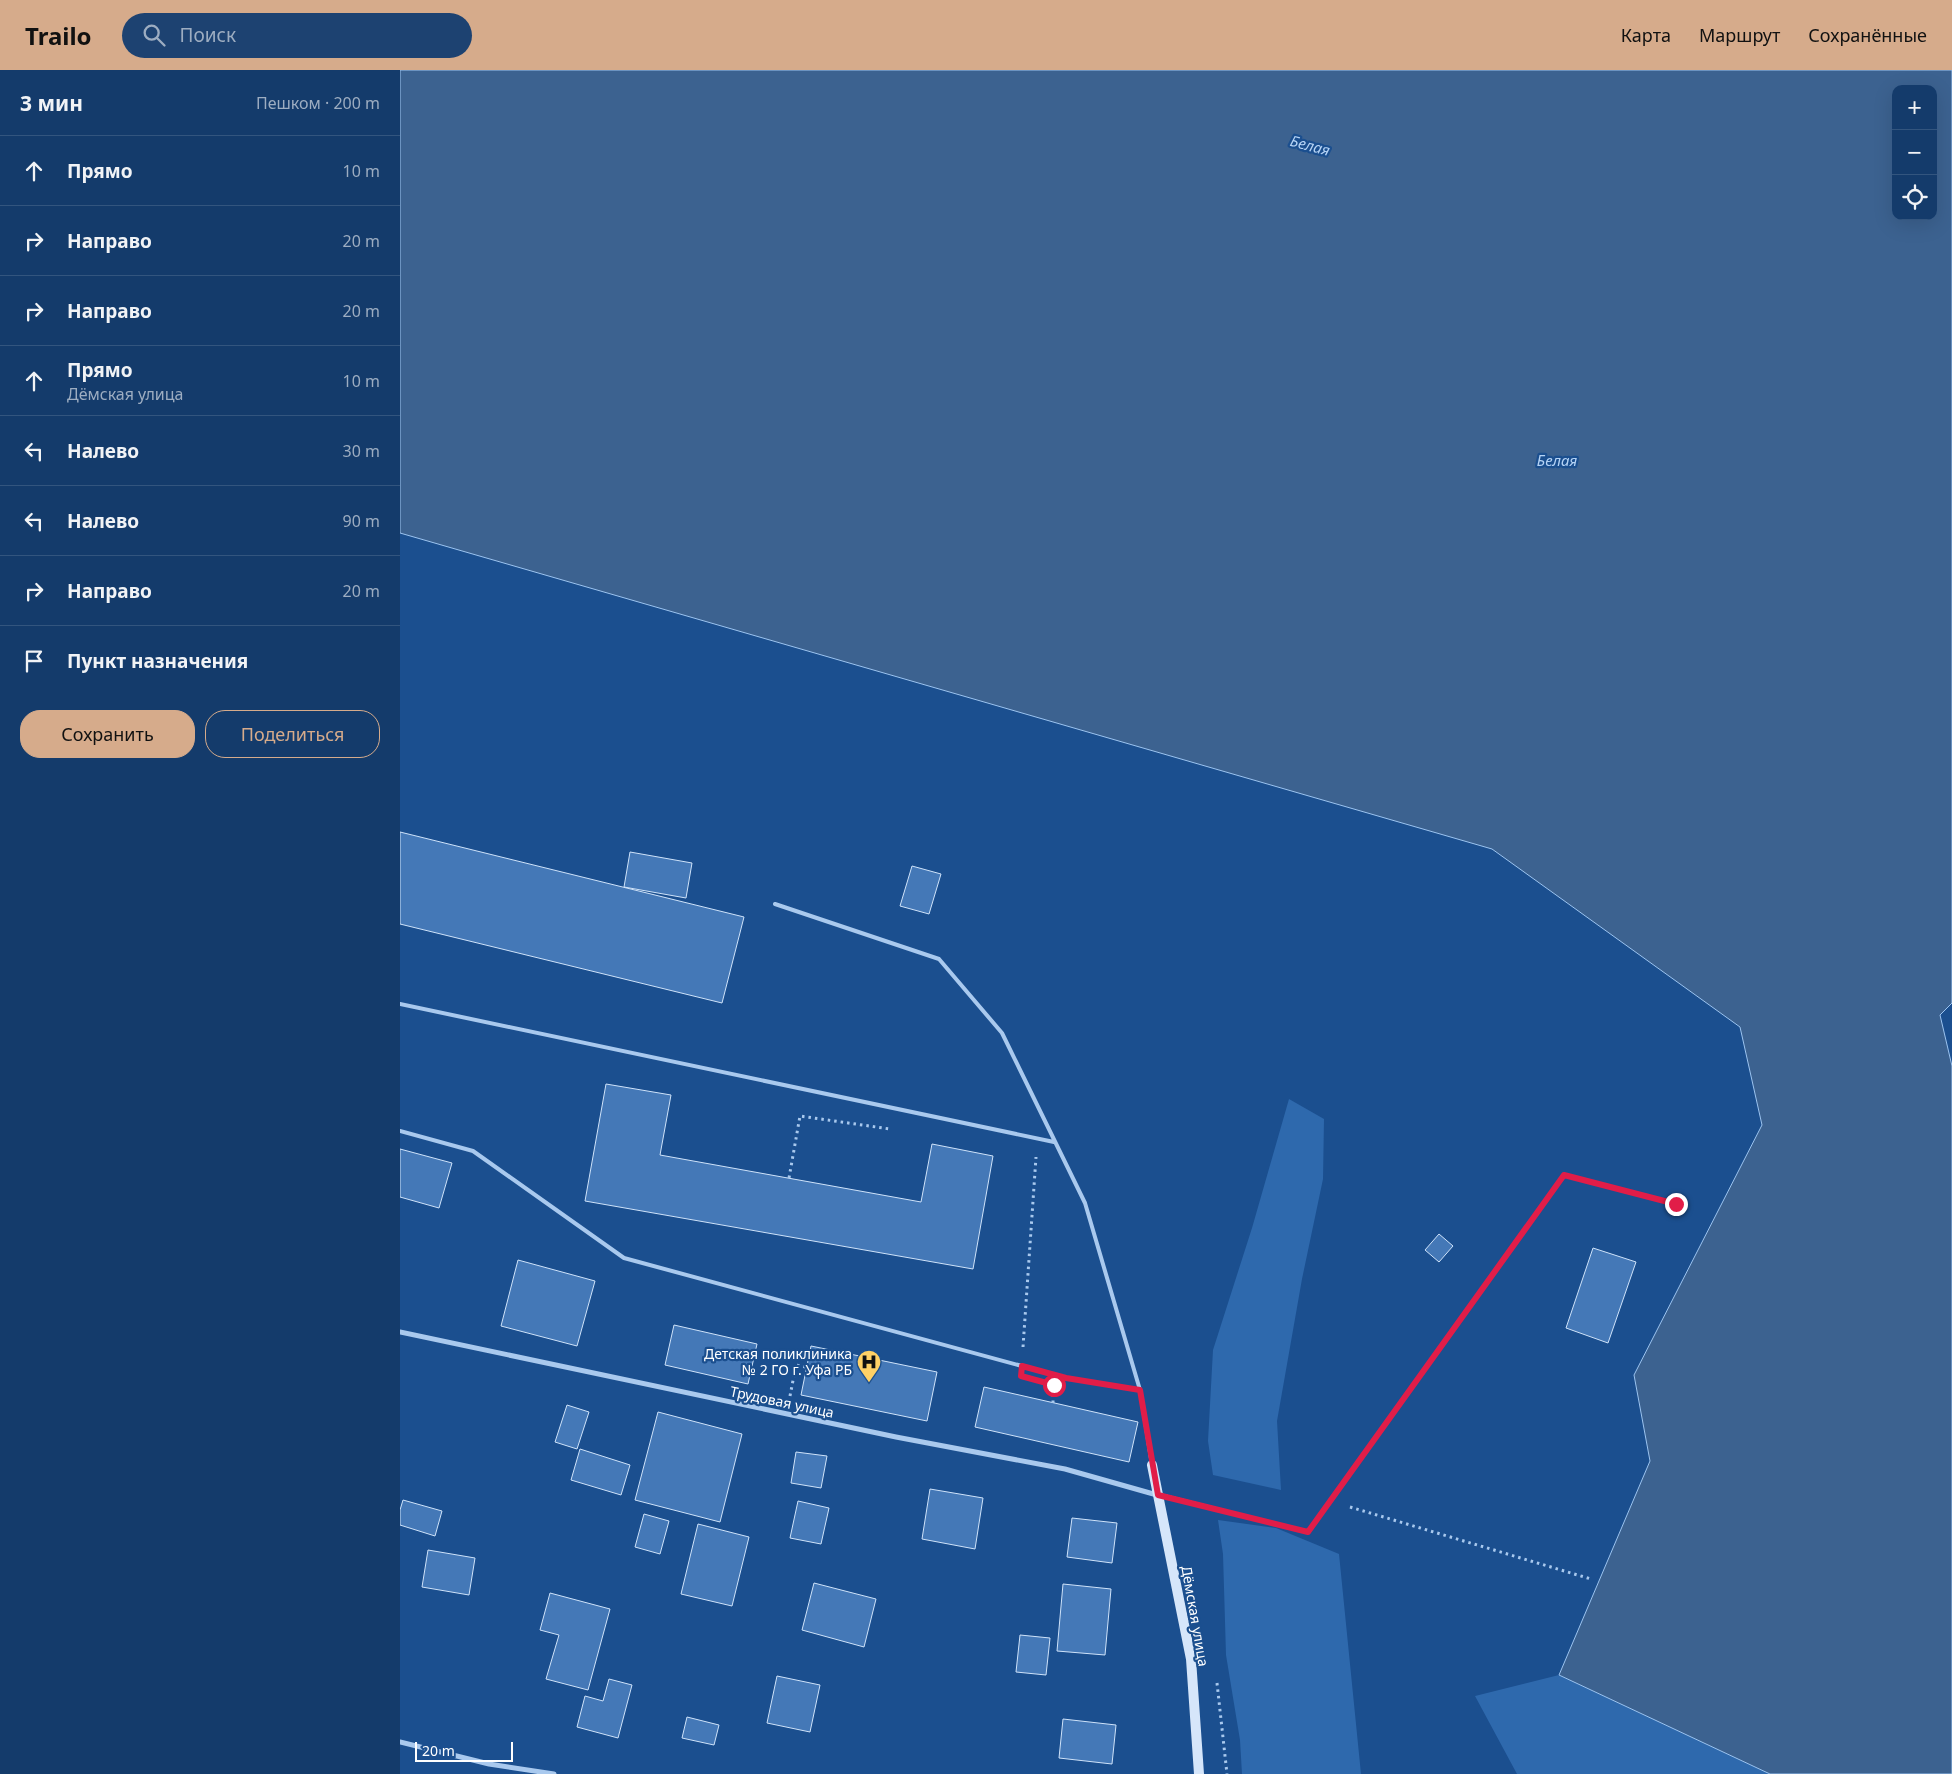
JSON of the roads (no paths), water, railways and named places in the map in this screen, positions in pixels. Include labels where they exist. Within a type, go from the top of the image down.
[{"type":"street","name":"Трудовая улица","points":[[400,1332],[886,1435],[1065,1469],[1158,1495]]},
{"type":"street","name":"Дёмская улица","points":[[1152,1464],[1191,1658],[1199,1774]]},
{"type":"street","points":[[400,1742],[489,1764],[554,1774]]},
{"type":"lane","points":[[775,904],[939,959],[1002,1033],[1085,1203],[1140,1390],[1152,1464]]},
{"type":"lane","points":[[400,1004],[1054,1142]]},
{"type":"lane","points":[[400,1131],[473,1151],[624,1258],[1066,1378],[1140,1390]]},
{"type":"lane","points":[[1158,1495],[1308,1532],[1564,1175],[1676,1204]]},
{"type":"water","name":"Белая","points":[[400,70],[1952,70],[1952,1003],[1940,1015],[1952,1066],[1952,1774],[1770,1774],[1559,1675],[1650,1461],[1634,1375],[1762,1125],[1740,1027],[1492,849],[400,533]]},
{"type":"place","name":"Детская поликлиника № 2 ГО г. Уфа РБ","points":[[869,1383]]}]
